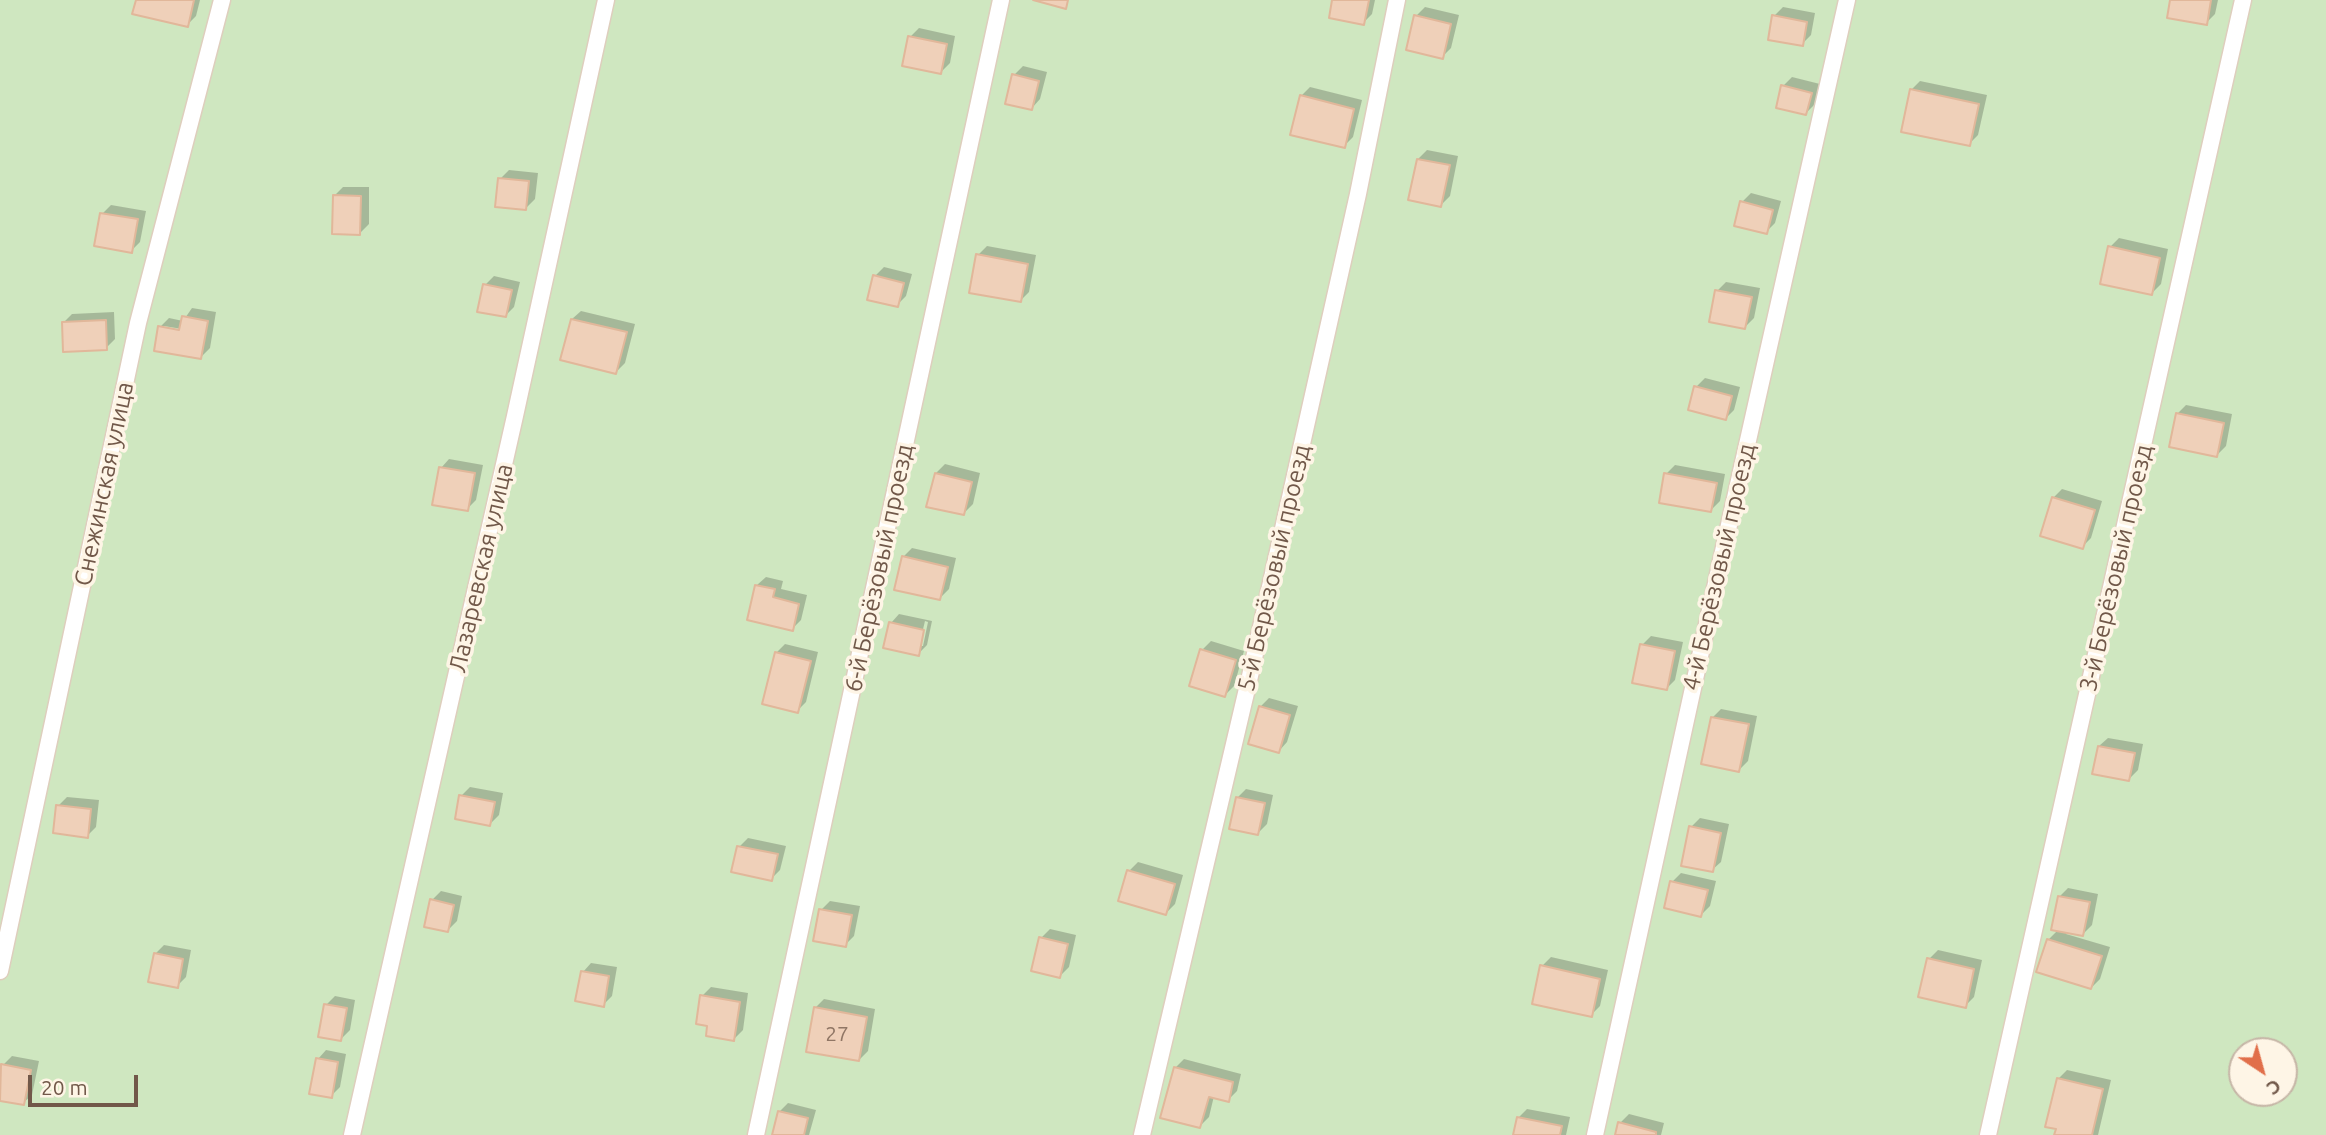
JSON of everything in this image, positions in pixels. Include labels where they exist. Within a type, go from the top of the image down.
[{"type":"lane","name":"Снежинская улица","points":[[0,971],[138,323],[222,0]]},
{"type":"lane","name":"Лазаревская улица","points":[[352,1135],[606,0]]},
{"type":"lane","name":"6-й Берёзовый проезд","points":[[756,1135],[1001,0]]},
{"type":"lane","name":"5-й Берёзовый проезд","points":[[1142,1135],[1259,636],[1358,194],[1397,0]]},
{"type":"lane","name":"4-й Берёзовый проезд","points":[[1595,1135],[1847,0]]},
{"type":"lane","name":"3-й Берёзовый проезд","points":[[1988,1135],[2243,0]]},
{"type":"green space","points":[[0,0],[2326,0],[2326,1135],[0,1135]]},
{"type":"building","points":[[136,0],[194,0],[188,27],[132,14]]},
{"type":"building","points":[[1033,0],[1068,0],[1066,9]]},
{"type":"building","points":[[1332,0],[1369,0],[1364,25],[1329,18]]},
{"type":"building","points":[[2170,0],[2211,0],[2207,25],[2167,18]]},
{"type":"building","points":[[1414,15],[1451,24],[1443,59],[1406,50]]},
{"type":"building","points":[[1772,15],[1807,22],[1803,46],[1768,40]]},
{"type":"building","points":[[908,36],[947,44],[941,74],[902,66]]},
{"type":"building","points":[[1012,74],[1039,81],[1032,110],[1005,104]]},
{"type":"building","points":[[1781,85],[1812,93],[1806,115],[1776,108]]},
{"type":"building","points":[[1910,89],[1979,104],[1970,146],[1901,132]]},
{"type":"building","points":[[1300,95],[1354,109],[1345,148],[1290,135]]},
{"type":"building","points":[[1417,159],[1450,165],[1441,207],[1408,200]]},
{"type":"building","points":[[498,178],[529,181],[526,210],[495,207]]},
{"type":"building","points":[[333,195],[361,196],[360,235],[332,234]]},
{"type":"building","points":[[1740,201],[1773,210],[1767,234],[1734,226]]},
{"type":"building","points":[[100,213],[138,219],[132,253],[94,246]]},
{"type":"building","points":[[2108,246],[2160,258],[2152,295],[2100,284]]},
{"type":"building","points":[[976,254],[1028,264],[1021,302],[969,293]]},
{"type":"building","points":[[873,275],[904,283],[898,307],[867,300]]},
{"type":"building","points":[[483,284],[512,290],[506,317],[477,312]]},
{"type":"building","points":[[1715,290],[1752,297],[1745,329],[1709,322]]},
{"type":"building","points":[[182,316],[208,321],[201,359],[154,351],[158,326],[179,330]]},
{"type":"building","points":[[571,319],[627,332],[616,374],[560,360]]},
{"type":"building","points":[[106,320],[107,350],[63,352],[62,322]]},
{"type":"building","points":[[1694,386],[1732,396],[1726,420],[1688,410]]},
{"type":"building","points":[[2176,413],[2224,423],[2217,457],[2169,447]]},
{"type":"building","points":[[439,467],[475,473],[468,511],[432,505]]},
{"type":"building","points":[[935,473],[972,482],[964,515],[926,507]]},
{"type":"building","points":[[1664,473],[1717,483],[1711,512],[1659,503]]},
{"type":"building","points":[[2052,497],[2095,510],[2083,549],[2040,536]]},
{"type":"building","points":[[902,556],[948,567],[940,600],[894,590]]},
{"type":"building","points":[[755,585],[775,589],[773,597],[799,604],[793,631],[747,620]]},
{"type":"building","points":[[889,622],[924,630],[919,656],[883,648]]},
{"type":"building","points":[[1640,644],[1675,651],[1667,690],[1632,683]]},
{"type":"building","points":[[1200,649],[1236,660],[1225,697],[1189,686]]},
{"type":"building","points":[[775,652],[811,661],[798,713],[762,704]]},
{"type":"building","points":[[1259,706],[1290,715],[1279,753],[1248,744]]},
{"type":"building","points":[[1711,717],[1749,724],[1739,772],[1701,764]]},
{"type":"building","points":[[2098,746],[2135,753],[2129,781],[2092,774]]},
{"type":"building","points":[[459,795],[495,802],[490,826],[455,819]]},
{"type":"building","points":[[1236,797],[1265,803],[1258,835],[1229,829]]},
{"type":"building","points":[[56,805],[91,809],[88,838],[53,833]]},
{"type":"building","points":[[1689,826],[1721,833],[1713,872],[1681,866]]},
{"type":"building","points":[[737,846],[778,854],[772,881],[731,872]]},
{"type":"building","points":[[1127,870],[1175,884],[1166,915],[1118,901]]},
{"type":"building","points":[[1670,881],[1708,890],[1701,917],[1664,908]]},
{"type":"building","points":[[2058,896],[2090,902],[2083,936],[2051,930]]},
{"type":"building","points":[[430,899],[454,905],[448,932],[424,927]]},
{"type":"building","points":[[819,909],[852,915],[846,947],[813,941]]},
{"type":"building","points":[[1039,937],[1068,944],[1060,978],[1031,971]]},
{"type":"building","points":[[2047,939],[2102,956],[2091,989],[2036,972]]},
{"type":"building","points":[[154,953],[183,959],[178,988],[148,982]]},
{"type":"building","points":[[1927,958],[1974,969],[1966,1008],[1918,997]]},
{"type":"building","points":[[1540,965],[1600,979],[1592,1017],[1532,1004]]},
{"type":"building","points":[[581,971],[609,976],[604,1007],[575,1001]]},
{"type":"building","points":[[700,995],[740,1002],[734,1041],[706,1036],[707,1026],[696,1024]]},
{"type":"building","points":[[324,1004],[347,1008],[341,1041],[318,1037]]},
{"type":"building","points":[[814,1007],[867,1017],[859,1061],[806,1052]]},
{"type":"building","points":[[316,1058],[338,1062],[332,1098],[309,1094]]},
{"type":"building","points":[[1,1064],[31,1070],[24,1105],[0,1101]]},
{"type":"building","points":[[1174,1067],[1233,1082],[1229,1102],[1209,1097],[1200,1128],[1160,1118]]},
{"type":"building","points":[[2057,1078],[2103,1089],[2092,1135],[2054,1135],[2056,1129],[2045,1127]]},
{"type":"building","points":[[778,1111],[808,1118],[804,1135],[772,1135]]},
{"type":"building","points":[[1517,1117],[1562,1126],[1560,1135],[1513,1135]]},
{"type":"building","points":[[1618,1122],[1656,1132],[1656,1135],[1615,1135]]}]
